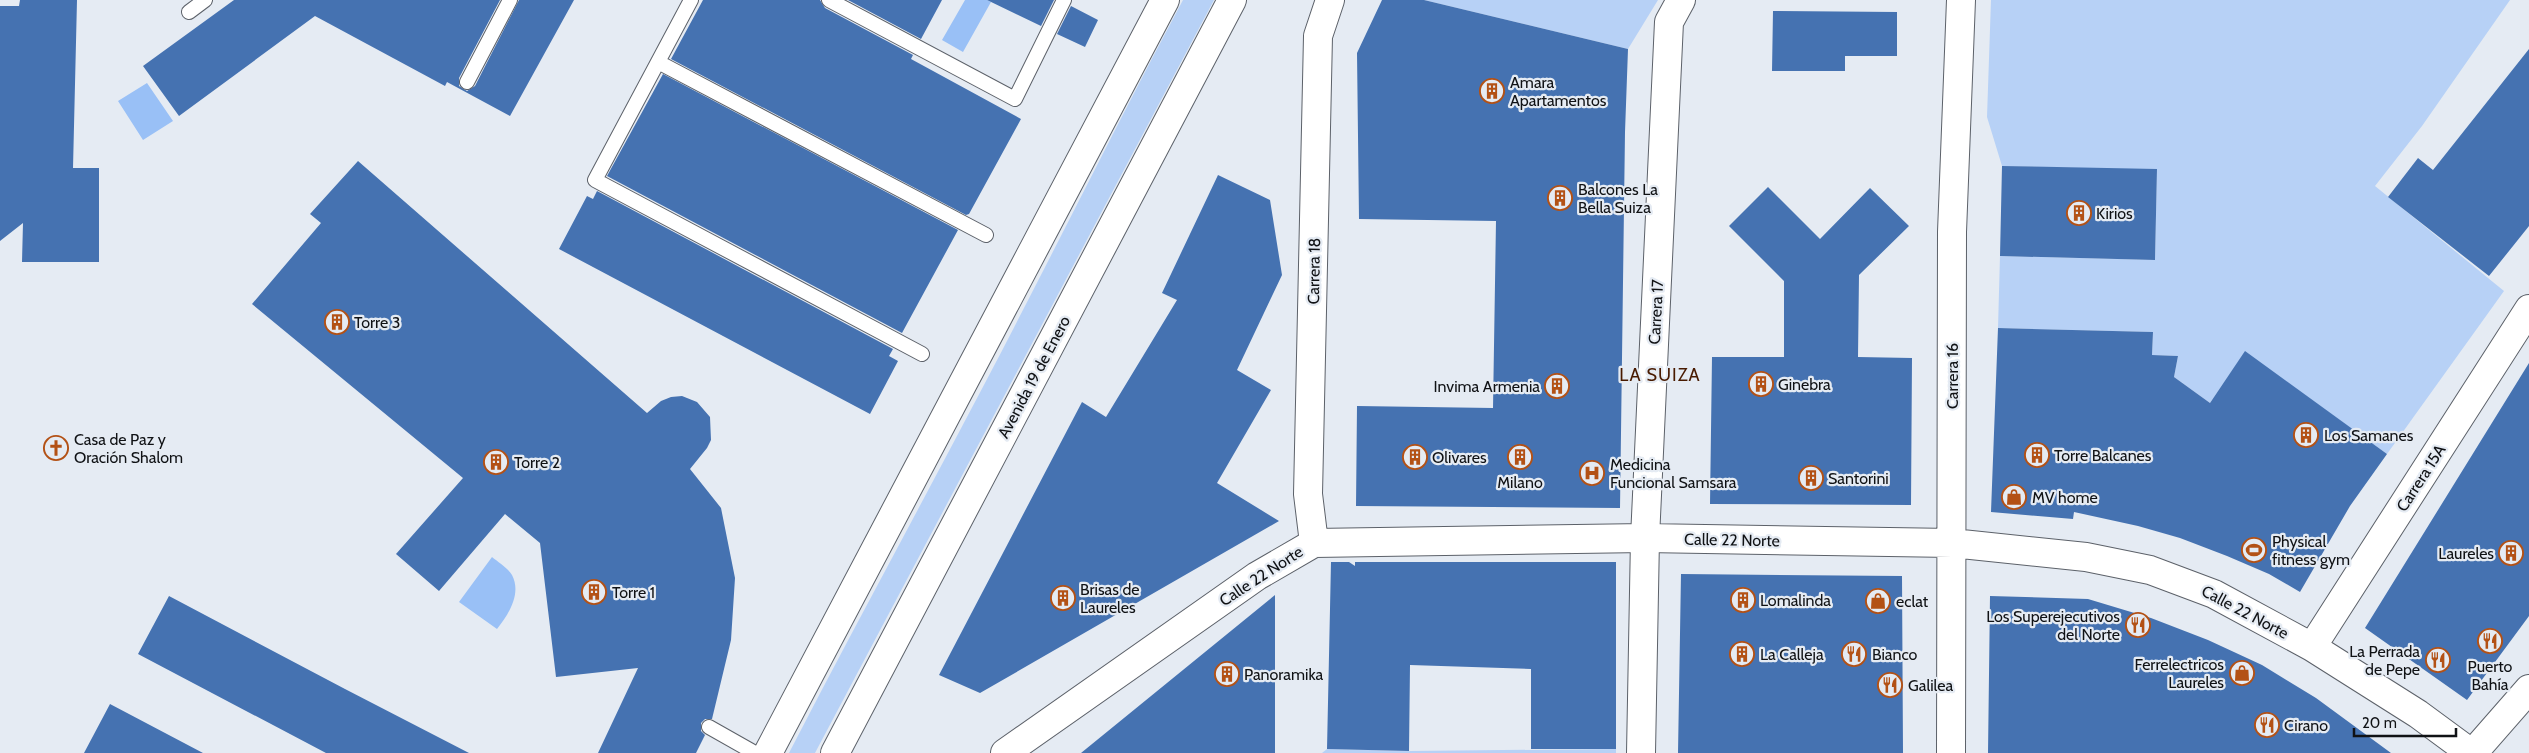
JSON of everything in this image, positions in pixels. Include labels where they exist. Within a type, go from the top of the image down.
[{"type":"street","points":[[768,753],[1165,0]]},
{"type":"street","name":"Avenida 19 de Enero","points":[[834,753],[1232,0]]},
{"type":"street","name":"Carrera 18","points":[[1314,543],[1308,494],[1318,36],[1330,0]]},
{"type":"street","name":"Carrera 16","points":[[1951,753],[1952,232],[1961,0]]},
{"type":"street","name":"Carrera 17","points":[[1641,753],[1645,538],[1675,11]]},
{"type":"street","name":"Carrera 15A","points":[[2312,647],[2529,309]]},
{"type":"street","name":"Calle 22 Norte","points":[[1005,753],[1257,576],[1314,543],[1645,538],[1952,543],[2086,557],[2150,570],[2214,594],[2312,647],[2418,714],[2472,753]]},
{"type":"street","points":[[2472,753],[2529,689]]},
{"type":"lane","points":[[188,12],[205,0]]},
{"type":"lane","points":[[467,82],[510,0]]},
{"type":"lane","points":[[691,0],[595,180],[922,354]]},
{"type":"lane","points":[[829,0],[1016,99],[1064,0]]},
{"type":"lane","points":[[658,62],[986,235]]},
{"type":"lane","points":[[709,727],[754,753]]},
{"type":"shaded area","points":[[965,0],[987,0],[991,2],[963,52],[942,40]]},
{"type":"shaded area","points":[[1183,0],[1214,0],[815,753],[789,753],[985,383]]},
{"type":"shaded area","points":[[1424,0],[1658,0],[1628,49]]},
{"type":"shaded area","points":[[1991,0],[2510,0],[2422,126],[2375,186],[2504,291],[2387,454],[2245,352],[2210,403],[2174,377],[2178,356],[2152,355],[2153,332],[1998,328],[2000,256],[2155,260],[2157,170],[2002,166],[1987,117]]},
{"type":"shaded area","points":[[147,83],[173,121],[143,140],[118,101]]},
{"type":"shaded area","points":[[492,557],[510,572],[515,582],[515,597],[509,611],[497,629],[459,602]]},
{"type":"shaded area","points":[[1327,749],[1409,751],[1616,749],[1616,753],[1322,753]]},
{"type":"building","points":[[20,0],[77,0],[73,168],[99,168],[99,262],[22,262],[23,223],[0,241],[0,6],[19,6]]},
{"type":"building","points":[[234,0],[500,0],[459,78],[459,86],[467,91],[475,86],[519,0],[574,0],[510,116],[447,82],[445,86],[315,16],[179,116],[143,66]]},
{"type":"building","points":[[703,0],[820,0],[825,8],[913,55],[911,59],[1021,119],[969,214],[966,215],[671,59]]},
{"type":"building","points":[[848,0],[942,0],[921,39]]},
{"type":"building","points":[[987,0],[1054,0],[1041,26]]},
{"type":"building","points":[[1382,0],[1424,0],[1628,49],[1625,132],[1620,508],[1356,506],[1357,406],[1493,408],[1496,221],[1359,219],[1357,53]]},
{"type":"building","points":[[1071,6],[1098,20],[1085,47],[1057,34]]},
{"type":"building","points":[[1773,11],[1897,12],[1897,56],[1845,56],[1845,71],[1772,71]]},
{"type":"building","points":[[2529,49],[2529,226],[2489,276],[2388,197],[2418,158],[2433,170]]},
{"type":"building","points":[[663,74],[958,230],[902,333],[607,176]]},
{"type":"building","points":[[358,161],[647,413],[661,401],[671,397],[682,396],[697,402],[710,417],[711,440],[690,469],[721,508],[735,578],[731,640],[712,719],[705,719],[701,723],[701,731],[705,735],[696,753],[598,753],[638,668],[556,677],[540,543],[505,514],[439,591],[396,554],[463,478],[252,304],[321,223],[310,214]]},
{"type":"building","name":"Kirios","points":[[2002,166],[2157,169],[2155,260],[2000,256]]},
{"type":"building","points":[[1218,175],[1270,200],[1282,275],[1237,370],[1271,390],[1217,483],[1279,521],[980,693],[939,675],[1082,402],[1106,417],[1177,300],[1162,293]]},
{"type":"building","points":[[1768,187],[1820,239],[1870,188],[1909,226],[1859,275],[1858,357],[1912,358],[1911,505],[1710,504],[1712,357],[1784,357],[1784,281],[1729,226]]},
{"type":"building","points":[[597,191],[893,349],[889,356],[898,361],[870,414],[559,249],[587,196],[593,199]]},
{"type":"building","points":[[1998,328],[2153,332],[2152,355],[2178,356],[2174,377],[2210,403],[2245,351],[2387,454],[2350,506],[2300,592],[2269,574],[2227,556],[2180,538],[2138,526],[2074,512],[2073,519],[1991,512]]},
{"type":"building","points":[[2529,363],[2529,616],[2467,700],[2365,628]]},
{"type":"building","points":[[1331,562],[1349,562],[1355,566],[1355,562],[1616,562],[1616,749],[1531,749],[1531,669],[1410,665],[1409,751],[1327,749]]},
{"type":"building","points":[[1681,574],[1902,576],[1903,753],[1678,753]]},
{"type":"building","name":"Panoramika","points":[[1275,595],[1275,753],[1081,753]]},
{"type":"building","points":[[169,596],[469,753],[326,753],[138,654]]},
{"type":"building","points":[[1990,596],[2088,599],[2151,618],[2208,640],[2262,665],[2316,698],[2391,753],[1988,753]]},
{"type":"building","points":[[110,704],[203,753],[84,753]]},
{"type":"place","name":"Amara Apartamentos","points":[[1492,91]]},
{"type":"place","name":"Balcones La Bella Suiza","points":[[1560,198]]},
{"type":"place","name":"Kirios","points":[[2079,213]]},
{"type":"place","name":"Torre 3","points":[[337,322]]},
{"type":"place","name":"Ginebra","points":[[1761,384]]},
{"type":"place","name":"Invima Armenia","points":[[1557,386]]},
{"type":"place","name":"Los Samanes","points":[[2306,435]]},
{"type":"place","name":"Casa de Paz y Oración Shalom","points":[[56,448]]},
{"type":"place","name":"Torre Balcanes","points":[[2037,455]]},
{"type":"place","name":"Olivares","points":[[1415,457]]},
{"type":"place","name":"Milano","points":[[1520,457]]},
{"type":"place","name":"Torre 2","points":[[496,462]]},
{"type":"place","name":"Medicina Funcional Samsara","points":[[1592,473]]},
{"type":"place","name":"Santorini","points":[[1811,478]]},
{"type":"place","name":"MV home","points":[[2014,497]]},
{"type":"place","name":"Physical fitness gym","points":[[2254,550]]},
{"type":"place","name":"Laureles","points":[[2511,553]]},
{"type":"place","name":"Torre 1","points":[[594,592]]},
{"type":"place","name":"Brisas de Laureles","points":[[1063,598]]},
{"type":"place","name":"Lomalinda","points":[[1743,600]]},
{"type":"place","name":"eclat","points":[[1878,601]]},
{"type":"place","name":"Los Superejecutivos del Norte","points":[[2138,625]]},
{"type":"place","name":"Puerto Bahía","points":[[2490,641]]},
{"type":"place","name":"La Calleja","points":[[1742,654]]},
{"type":"place","name":"Bianco","points":[[1854,654]]},
{"type":"place","name":"La Perrada de Pepe","points":[[2438,660]]},
{"type":"place","name":"Ferrelectricos Laureles","points":[[2242,673]]},
{"type":"place","name":"Panoramika","points":[[1227,674]]},
{"type":"place","name":"Galilea","points":[[1890,685]]},
{"type":"place","name":"Cirano","points":[[2267,725]]},
{"type":"district","name":"LA SUIZA","points":[[1660,375]]}]
